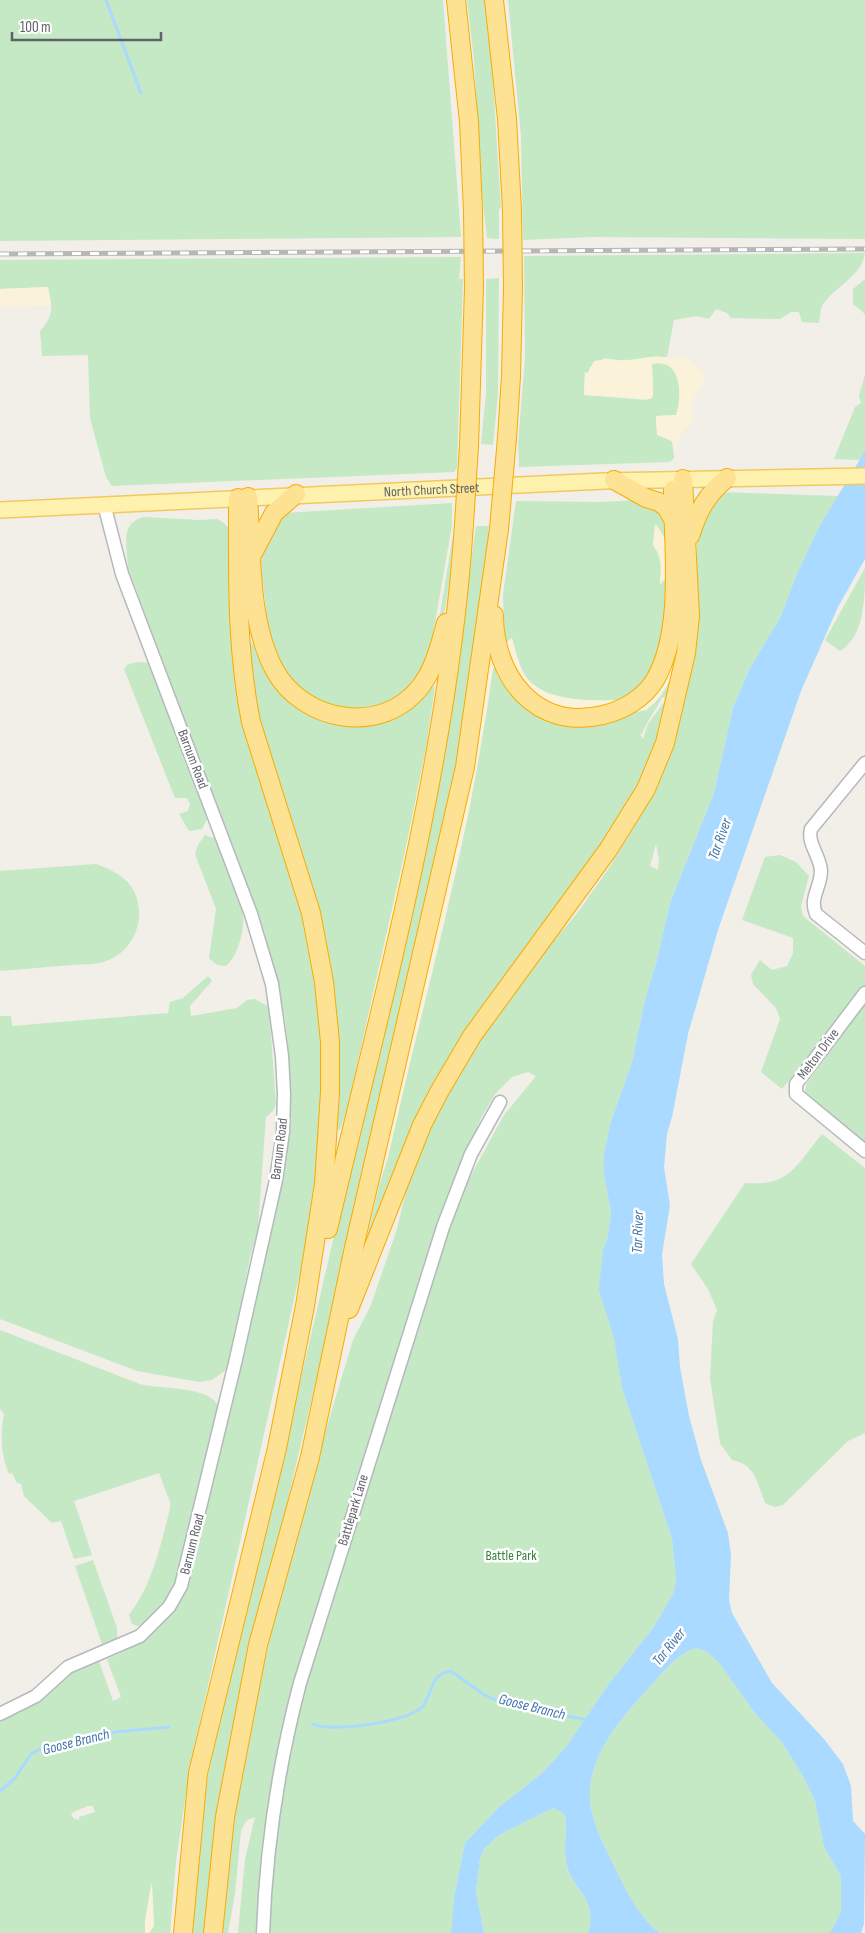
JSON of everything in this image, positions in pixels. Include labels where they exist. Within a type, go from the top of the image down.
[{"type":"highway","points":[[305,1306],[316,1279],[414,861],[449,679],[461,577],[472,398],[474,288],[469,122],[456,0]]},
{"type":"highway","points":[[213,1933],[226,1817],[243,1718],[261,1636],[310,1456],[330,1359],[465,767],[498,535],[511,376],[512,210],[507,119],[494,0]]},
{"type":"highway","points":[[687,546],[697,514],[703,503],[710,492],[727,478]]},
{"type":"highway","points":[[498,535],[494,627],[510,677],[526,698],[545,711],[565,718],[597,716],[621,709],[640,697],[654,680],[666,656],[673,631],[673,520],[678,479]]},
{"type":"highway","points":[[330,1359],[422,1125],[439,1092],[472,1036],[608,850],[646,789],[665,743],[686,653],[690,616],[687,546],[678,479]]},
{"type":"highway","points":[[614,480],[646,498],[659,502],[666,507],[673,520]]},
{"type":"highway","points":[[252,555],[274,513],[296,494]]},
{"type":"highway","points":[[243,498],[252,555],[258,628],[275,670],[286,686],[303,702],[324,713],[349,718],[379,714],[402,703],[420,686],[439,651],[461,577]]},
{"type":"highway","points":[[183,1933],[198,1773],[277,1448],[305,1306],[324,1184],[330,1092],[330,1042],[324,982],[311,913],[254,732],[247,700],[238,616],[243,498]]},
{"type":"main road","name":"North Church Street","points":[[0,510],[296,494],[614,480],[865,476]]},
{"type":"street","name":"Barnum Road","points":[[0,1714],[36,1696],[68,1667],[140,1636],[169,1607],[180,1586],[187,1565],[245,1322],[276,1180],[283,1132],[282,1056],[272,984],[234,866],[122,574],[104,504]]},
{"type":"street","points":[[865,763],[811,829],[809,838],[821,871],[813,908],[816,914],[865,953]]},
{"type":"street","name":"Melton Drive","points":[[865,993],[796,1084],[796,1094],[865,1151]]},
{"type":"street","name":"Battlepark Lane","points":[[263,1933],[265,1874],[269,1836],[283,1752],[300,1683],[443,1227],[471,1154],[500,1102]]},
{"type":"green space","points":[[0,0],[443,0],[461,237],[0,241]]},
{"type":"green space","points":[[467,0],[485,0],[491,52],[501,208],[499,209],[499,239],[487,238],[483,205],[474,60]]},
{"type":"green space","points":[[508,0],[865,0],[865,239],[592,237],[523,240],[521,136]]},
{"type":"green space","points":[[865,253],[863,261],[854,275],[823,304],[819,323],[802,322],[799,312],[791,312],[780,319],[731,318],[727,313],[716,309],[709,319],[697,316],[674,320],[667,357],[628,360],[605,358],[590,367],[588,373],[585,373],[584,395],[647,400],[653,387],[652,364],[662,363],[669,366],[675,372],[679,388],[676,415],[656,416],[657,435],[672,441],[674,458],[670,462],[519,467],[518,444],[525,358],[524,256]]},
{"type":"green space","points":[[461,257],[459,279],[463,279],[457,468],[454,472],[112,486],[106,477],[90,418],[88,355],[42,356],[40,331],[48,320],[51,310],[48,287],[0,289],[0,260]]},
{"type":"green space","points":[[499,278],[498,394],[493,445],[481,444],[486,392],[486,279]]},
{"type":"green space","points":[[865,279],[865,314],[853,304],[853,289]]},
{"type":"green space","points":[[865,375],[865,451],[860,460],[834,459],[855,407],[861,403],[859,395]]},
{"type":"green space","name":"Battle Park","points":[[719,492],[839,496],[819,527],[796,576],[781,616],[750,668],[733,707],[714,793],[670,903],[657,960],[645,999],[632,1062],[610,1124],[604,1154],[603,1169],[611,1213],[607,1240],[603,1249],[622,1388],[672,1539],[676,1579],[673,1594],[653,1628],[608,1685],[566,1747],[541,1774],[500,1806],[465,1843],[454,1897],[451,1933],[269,1933],[274,1850],[285,1779],[306,1683],[433,1275],[462,1192],[504,1115],[536,1076],[528,1072],[512,1077],[495,1094],[481,1118],[451,1187],[426,1257],[307,1641],[277,1758],[261,1853],[257,1933],[238,1933],[245,1859],[255,1817],[247,1820],[241,1830],[235,1893],[228,1933],[220,1933],[233,1812],[251,1719],[296,1529],[353,1340],[371,1305],[397,1229],[410,1174],[454,1074],[525,974],[578,912],[611,865],[642,814],[651,788],[697,605],[697,539],[701,524]],"holes":[[[656,844],[659,859],[658,870],[650,866]]]},
{"type":"green space","points":[[638,500],[665,512],[669,545],[656,525],[653,545],[660,559],[660,584],[667,577],[670,615],[656,669],[627,700],[585,700],[555,695],[542,690],[531,682],[523,672],[512,639],[505,643],[503,595],[516,501],[599,502]]},
{"type":"green space","points":[[452,503],[452,525],[433,634],[437,632],[454,529],[445,610],[438,639],[420,679],[385,706],[337,711],[306,696],[282,668],[270,645],[261,566],[262,545],[284,513]]},
{"type":"green space","points":[[144,517],[217,519],[224,523],[231,531],[247,734],[312,937],[326,1102],[311,1223],[190,1766],[176,1862],[170,1933],[149,1933],[154,1926],[151,1884],[145,1933],[0,1933],[0,1720],[21,1712],[59,1681],[87,1665],[99,1661],[113,1701],[121,1697],[107,1659],[138,1644],[159,1628],[175,1606],[191,1576],[280,1188],[291,1128],[289,1058],[285,1019],[265,933],[128,568],[126,538],[131,525],[136,520]],"holes":[[[88,1806],[93,1806],[95,1812],[79,1817],[79,1820],[73,1818],[71,1813]]]},
{"type":"green space","points":[[476,526],[489,526],[488,530],[491,532],[464,735],[422,931],[275,1554],[206,1933],[188,1933],[201,1811],[220,1716],[238,1649],[372,1073],[453,696]]},
{"type":"green space","points":[[865,568],[864,603],[859,626],[848,644],[840,651],[825,640]]},
{"type":"green space","points":[[248,643],[252,643],[267,675],[352,723],[426,687],[435,687],[422,775],[348,1106],[340,1130],[334,1128],[335,1030],[263,738],[254,694]]},
{"type":"green space","points":[[137,662],[151,663],[202,798],[207,819],[202,829],[189,831],[179,814],[188,811],[190,804],[187,798],[175,798],[124,669],[127,665]]},
{"type":"green space","points":[[493,668],[496,668],[510,695],[506,680],[514,692],[628,713],[647,710],[666,687],[673,673],[656,747],[627,809],[480,1017],[364,1250],[452,888],[482,742]],"holes":[[[662,697],[665,698],[648,724],[643,739],[640,734],[642,734]]]},
{"type":"green space","points":[[205,835],[216,839],[242,905],[243,927],[240,942],[234,956],[226,966],[217,965],[209,958],[216,909],[195,854],[198,845]]},
{"type":"green space","points":[[780,855],[796,862],[809,876],[801,906],[803,916],[865,966],[865,986],[782,1089],[761,1072],[780,1019],[776,1008],[753,984],[751,975],[760,960],[772,970],[787,966],[793,953],[793,938],[742,920],[765,857]]},
{"type":"green space","points":[[96,864],[123,878],[136,895],[139,912],[136,930],[133,938],[122,952],[106,961],[98,963],[0,971],[0,871]]},
{"type":"green space","points":[[208,976],[212,981],[190,1006],[191,1016],[237,1008],[247,1000],[255,999],[269,1007],[276,1104],[273,1111],[266,1117],[258,1228],[250,1257],[229,1368],[212,1380],[199,1382],[137,1371],[0,1319],[0,1016],[11,1016],[12,1026],[168,1013],[170,1002],[183,998]]},
{"type":"green space","points":[[865,1003],[865,1145],[808,1100],[805,1091],[807,1083]]},
{"type":"green space","points":[[822,1134],[865,1168],[865,1433],[848,1441],[783,1505],[775,1507],[765,1503],[751,1470],[740,1462],[732,1460],[720,1443],[710,1379],[713,1321],[717,1310],[708,1289],[691,1264],[745,1183],[772,1181],[791,1172]]},
{"type":"green space","points":[[0,1330],[140,1384],[197,1392],[215,1401],[219,1409],[178,1574],[163,1603],[140,1627],[132,1624],[129,1615],[150,1577],[170,1509],[170,1502],[159,1473],[74,1501],[92,1555],[74,1559],[61,1521],[52,1523],[24,1496],[21,1484],[17,1483],[12,1473],[9,1474],[6,1467],[2,1445],[4,1414],[0,1409]]},
{"type":"green space","points":[[93,1560],[117,1628],[117,1642],[106,1646],[102,1644],[75,1566]]},
{"type":"green space","points":[[697,1648],[707,1652],[720,1664],[754,1712],[783,1744],[804,1778],[815,1801],[824,1847],[841,1876],[841,1912],[830,1933],[660,1933],[645,1919],[634,1903],[605,1846],[595,1824],[591,1808],[592,1774],[598,1758],[615,1728],[664,1671],[683,1654]]},
{"type":"green space","points":[[553,1808],[563,1813],[566,1819],[566,1862],[573,1880],[587,1901],[590,1910],[588,1933],[484,1933],[476,1891],[480,1859],[484,1849],[499,1835]]},
{"type":"sand","points":[[48,287],[51,306],[0,307],[0,289]]},
{"type":"sand","points":[[676,356],[684,357],[696,365],[704,377],[704,381],[691,406],[692,422],[679,438],[675,452],[672,441],[657,435],[656,416],[676,415],[678,407],[678,379],[669,366],[662,363],[652,364],[653,395],[651,399],[584,395],[585,372],[588,373],[594,361],[624,361],[659,357],[673,360]]},
{"type":"sand","points":[[655,524],[664,538],[669,554],[668,571],[660,585],[660,560],[653,545]]},
{"type":"sand","points":[[681,614],[680,641],[677,657],[666,687],[658,700],[647,708],[635,712],[645,701]]},
{"type":"sand","points":[[512,638],[523,672],[531,682],[542,690],[555,695],[585,700],[627,700],[601,712],[550,707],[515,676],[505,643]]},
{"type":"sand","points":[[489,659],[499,661],[511,696],[497,675],[496,668],[493,668],[469,810],[388,1157],[380,1183],[465,805]]},
{"type":"sand","points":[[434,707],[433,728],[405,867],[348,1106],[403,863]]},
{"type":"sand","points":[[152,1882],[154,1926],[149,1933],[145,1933],[145,1922]]},
{"type":"water","name":"Tar River","points":[[865,451],[865,559],[838,607],[801,691],[718,930],[688,1034],[667,1134],[664,1167],[670,1205],[662,1255],[664,1284],[678,1339],[680,1367],[689,1416],[701,1460],[728,1533],[731,1554],[729,1600],[732,1613],[772,1683],[824,1739],[843,1764],[851,1786],[853,1821],[865,1834],[864,1924],[861,1933],[830,1933],[841,1912],[841,1876],[824,1847],[815,1801],[804,1778],[783,1744],[754,1712],[720,1664],[707,1652],[697,1648],[683,1654],[670,1665],[626,1714],[606,1743],[592,1774],[591,1808],[601,1839],[639,1911],[660,1933],[588,1933],[590,1910],[583,1894],[569,1872],[566,1862],[566,1819],[563,1813],[553,1808],[499,1835],[484,1849],[480,1859],[476,1891],[484,1933],[451,1933],[454,1897],[465,1843],[500,1806],[541,1774],[566,1747],[608,1685],[653,1628],[673,1594],[676,1579],[672,1539],[622,1388],[614,1338],[599,1290],[603,1249],[607,1240],[611,1213],[603,1169],[604,1154],[610,1124],[632,1062],[645,999],[657,960],[670,903],[714,793],[733,707],[750,668],[781,616],[796,576],[819,527]]},
{"type":"waterway","points":[[106,0],[141,93]]},
{"type":"waterway","name":"Goose Branch","points":[[313,1724],[351,1727],[400,1718],[421,1708],[439,1676],[451,1671],[483,1694],[500,1702],[587,1720]]},
{"type":"waterway","name":"Goose Branch","points":[[0,1791],[15,1778],[31,1754],[38,1750],[116,1732],[169,1727]]},
{"type":"railway","points":[[0,254],[865,249]]}]
